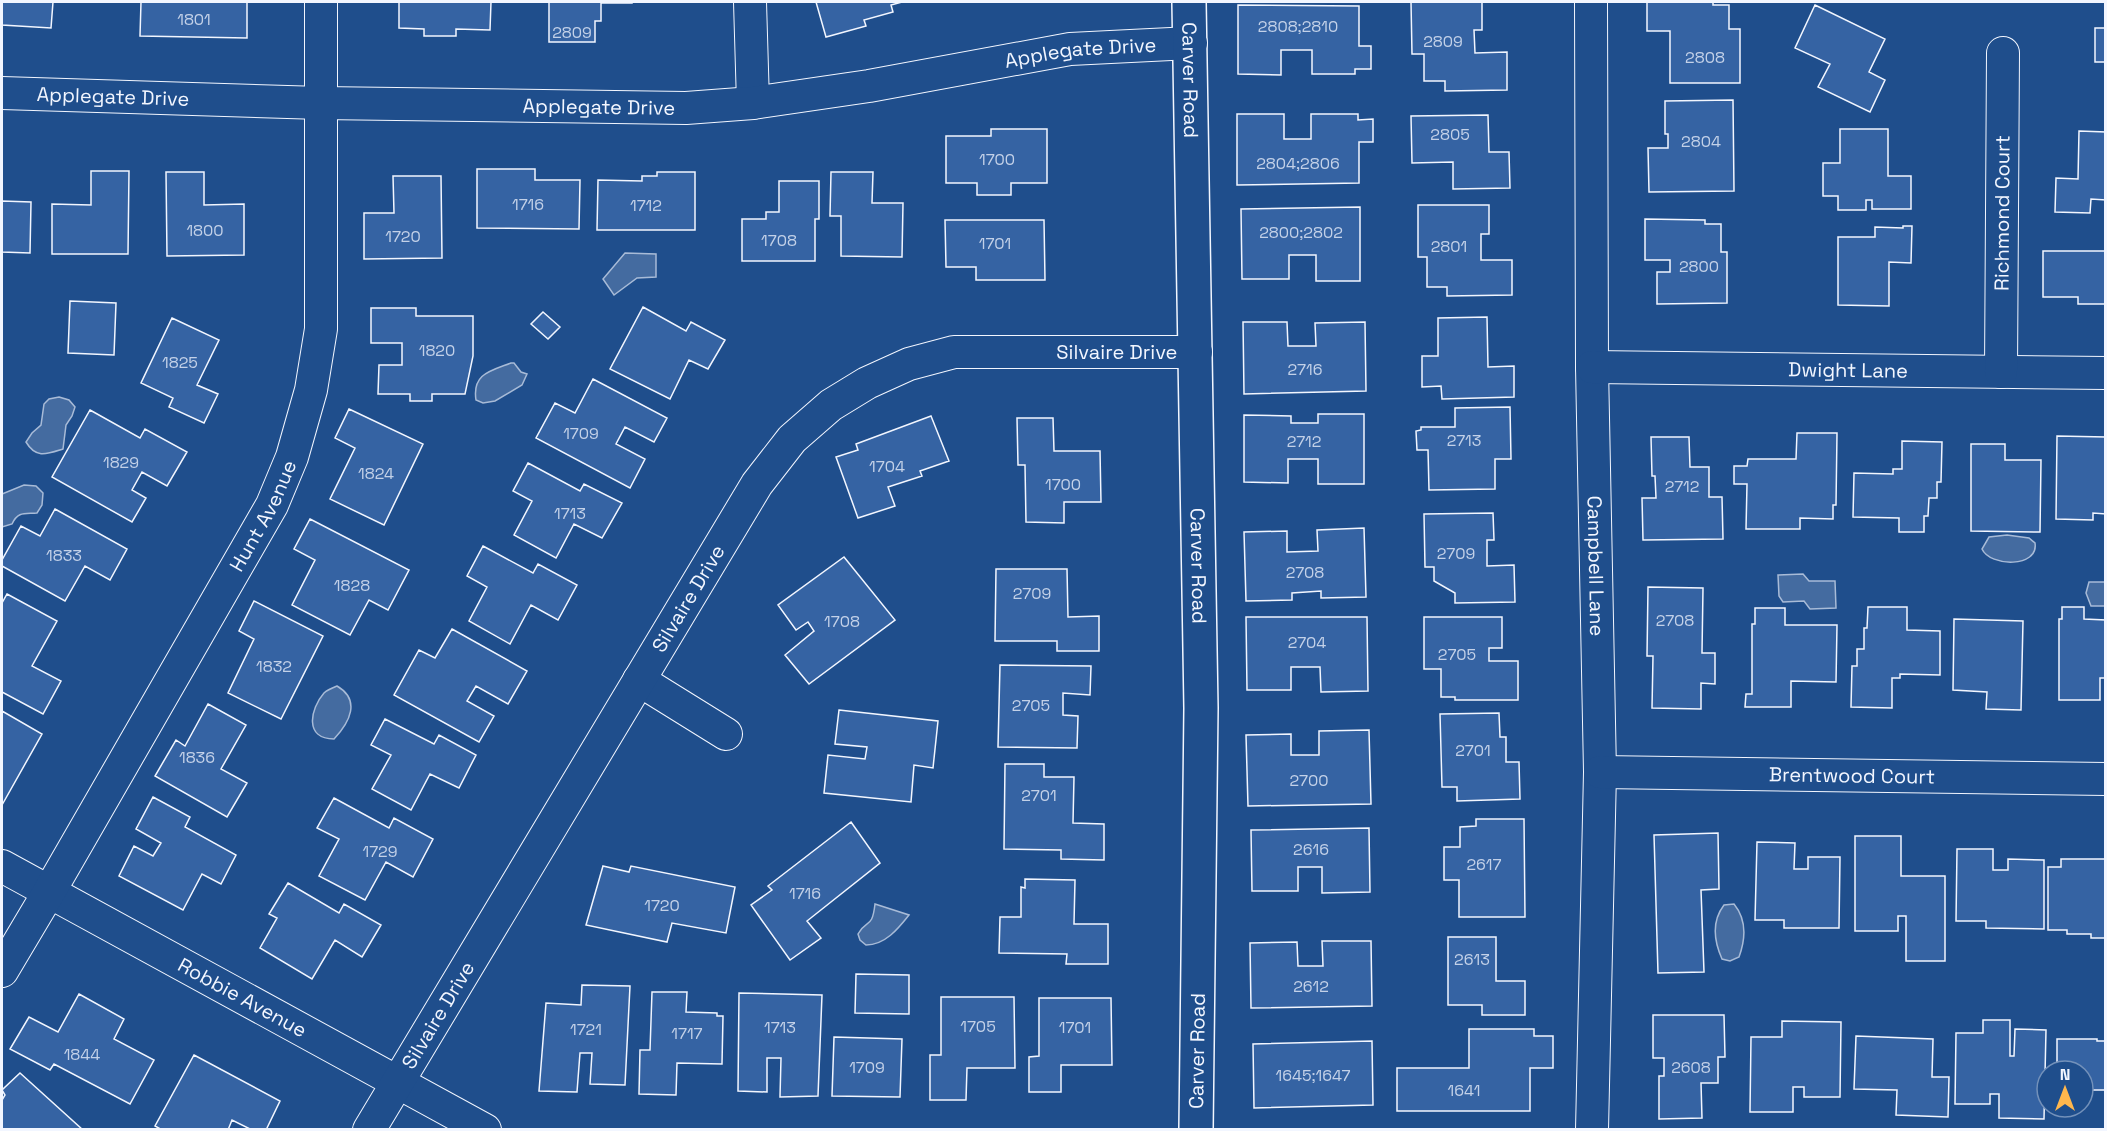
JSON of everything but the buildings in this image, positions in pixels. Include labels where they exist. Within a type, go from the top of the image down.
[{"type":"street","name":"Hunt Avenue","points":[[2,970],[272,505],[292,457],[311,390],[321,329],[321,2]]},
{"type":"street","points":[[750,2],[753,103]]},
{"type":"street","name":"Carver Road","points":[[1189,2],[1201,708],[1196,1130]]},
{"type":"street","name":"Campbell Lane","points":[[1591,2],[1592,367],[1600,772],[1592,1130]]},
{"type":"street","name":"Applegate Drive","points":[[2,93],[321,103],[686,108],[753,103],[869,86],[1070,49],[1191,43]]},
{"type":"street","name":"Richmond Court","points":[[2001,372],[2003,53]]},
{"type":"street","name":"Silvaire Drive","points":[[369,1130],[757,484],[792,439],[831,405],[867,383],[909,364],[954,352],[1196,352]]},
{"type":"street","name":"Dwight Lane","points":[[1592,367],[2106,373]]},
{"type":"street","points":[[639,680],[726,734]]},
{"type":"street","name":"Brentwood Court","points":[[1600,772],[2106,779]]},
{"type":"street","name":"Robbie Avenue","points":[[2,866],[484,1130]]},
{"type":"water","points":[[625,253],[656,254],[656,277],[637,278],[614,295],[603,279]]},
{"type":"water","points":[[511,363],[527,374],[522,385],[495,401],[483,403],[476,400],[475,391],[480,379],[490,371]]},
{"type":"water","points":[[59,397],[69,400],[75,407],[66,425],[63,449],[38,453],[26,442],[41,425],[44,404],[49,399]]},
{"type":"water","points":[[24,485],[36,486],[43,493],[42,505],[37,513],[19,515],[12,524],[2,527],[2,494]]},
{"type":"water","points":[[2007,535],[2029,538],[2035,543],[2030,557],[2022,561],[2003,562],[1987,555],[1982,549],[1989,537]]},
{"type":"water","points":[[1803,574],[1809,581],[1835,581],[1836,608],[1810,609],[1804,601],[1783,602],[1779,596],[1778,575]]},
{"type":"water","points":[[2089,582],[2105,582],[2105,606],[2091,606],[2086,593]]},
{"type":"water","points":[[337,686],[349,698],[350,711],[345,726],[334,739],[324,738],[314,729],[312,722],[315,707],[324,693]]},
{"type":"water","points":[[875,904],[909,915],[896,931],[885,939],[866,945],[860,940],[858,934],[871,921]]},
{"type":"water","points":[[1734,904],[1741,916],[1744,936],[1739,957],[1730,961],[1722,959],[1715,932],[1717,918],[1724,905]]}]
